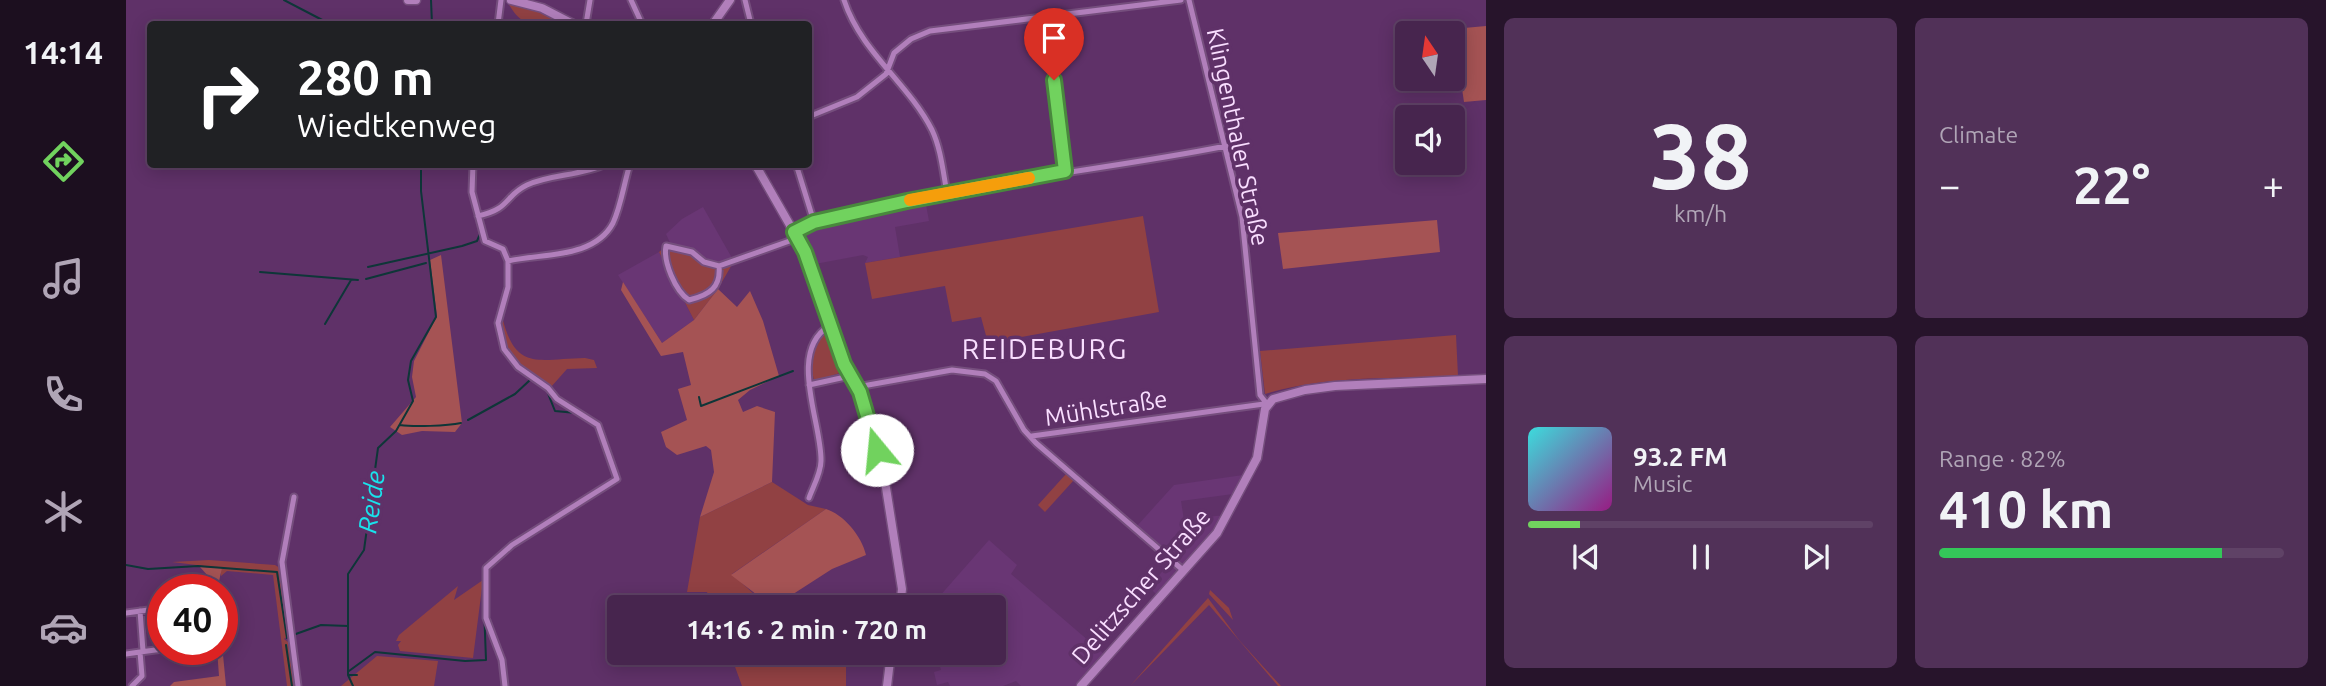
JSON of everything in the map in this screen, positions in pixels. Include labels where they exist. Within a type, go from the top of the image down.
[{"type":"street","points":[[408,0],[416,0]]},
{"type":"street","points":[[498,21],[501,0]]},
{"type":"street","points":[[512,0],[542,8],[567,21]]},
{"type":"street","points":[[586,21],[590,0]]},
{"type":"street","points":[[631,0],[641,21]]},
{"type":"street","points":[[715,21],[730,0]]},
{"type":"street","points":[[745,0],[750,21]]},
{"type":"street","points":[[844,0],[857,30],[933,132],[947,193]]},
{"type":"street","points":[[812,116],[848,102],[887,72],[894,52],[920,34],[1181,0]]},
{"type":"street","name":"Klingenthaler Straße","points":[[1189,0],[1242,217],[1262,402]]},
{"type":"street","points":[[1047,16],[1065,171]]},
{"type":"street","points":[[719,266],[719,283],[689,300],[683,296],[665,259],[666,246],[692,252],[704,262],[719,266],[796,235],[814,222],[1065,171],[1226,146]]},
{"type":"street","points":[[473,168],[472,192],[485,241],[517,258]]},
{"type":"street","points":[[478,216],[497,212],[514,193],[528,184],[591,172],[598,168]]},
{"type":"street","points":[[508,261],[559,254],[599,239],[612,223],[629,168]]},
{"type":"street","points":[[757,168],[796,235],[829,326],[857,387],[884,475],[900,595]]},
{"type":"street","points":[[797,168],[814,222]]},
{"type":"street","points":[[503,250],[508,261],[508,287],[498,323],[504,349],[518,367],[548,388],[557,399],[598,425],[617,479],[512,545],[486,568],[486,618],[502,660],[505,686]]},
{"type":"street","points":[[809,498],[821,463],[808,363],[819,336],[829,326]]},
{"type":"street","name":"Mühlstraße","points":[[857,387],[952,370],[978,372],[996,382],[1024,430],[1032,436],[1262,402]]},
{"type":"street","points":[[809,385],[850,376]]},
{"type":"street","points":[[1262,402],[1327,387],[1486,379]]},
{"type":"street","name":"Delitzscher Straße","points":[[1081,686],[1217,533],[1259,452],[1262,402]]},
{"type":"street","points":[[1032,436],[1036,443],[1184,571]]},
{"type":"street","points":[[293,497],[282,562],[298,686]]},
{"type":"street","points":[[126,612],[147,610]]},
{"type":"street","points":[[132,686],[142,676],[140,611]]},
{"type":"street","points":[[126,654],[147,651]]},
{"type":"street","points":[[887,686],[890,665]]},
{"type":"shaded area","points":[[514,1],[563,21],[524,21],[514,13],[508,3]]},
{"type":"shaded area","points":[[1486,26],[1486,100],[1464,102],[1465,28]]},
{"type":"shaded area","points":[[925,199],[929,221],[895,227],[900,257],[865,263],[868,257],[863,255],[815,264],[805,232],[810,226]]},
{"type":"shaded area","points":[[703,207],[732,258],[712,268],[672,247],[666,234],[682,219]]},
{"type":"shaded area","points":[[1143,216],[1159,312],[988,343],[981,317],[952,322],[945,286],[872,299],[865,263]]},
{"type":"shaded area","points":[[1437,220],[1440,252],[1283,269],[1278,233]]},
{"type":"shaded area","points":[[666,246],[692,252],[715,268],[734,261],[718,289],[694,320],[659,252]]},
{"type":"shaded area","points":[[659,252],[694,320],[662,343],[618,275]]},
{"type":"shaded area","points":[[441,255],[462,423],[455,432],[422,431],[402,435],[390,427],[416,397],[412,377],[414,361],[437,316],[430,260]]},
{"type":"shaded area","points":[[623,282],[662,343],[694,320],[718,289],[737,307],[750,291],[763,321],[779,376],[750,390],[738,400],[743,412],[757,406],[775,412],[772,482],[700,517],[714,472],[711,450],[706,446],[677,455],[666,447],[661,432],[687,420],[678,389],[691,385],[683,352],[661,356],[621,290]]},
{"type":"shaded area","points":[[502,316],[507,334],[521,354],[541,360],[585,358],[594,360],[597,368],[567,369],[551,387],[506,349],[500,328]]},
{"type":"shaded area","points":[[824,331],[840,373],[814,381],[810,360]]},
{"type":"shaded area","points":[[1456,335],[1458,376],[1336,381],[1265,394],[1260,351]]},
{"type":"shaded area","points":[[1066,474],[1074,480],[1045,512],[1038,505]]},
{"type":"shaded area","points":[[1243,475],[1233,494],[1181,501],[1184,520],[1224,515],[1216,529],[1157,595],[1149,587],[1173,559],[1137,526],[1174,485]]},
{"type":"shaded area","points":[[772,482],[808,505],[826,509],[732,574],[755,595],[687,592],[700,517]]},
{"type":"shaded area","points":[[826,509],[851,527],[866,555],[832,569],[792,595],[757,595],[731,575]]},
{"type":"shaded area","points":[[989,540],[1017,565],[1011,574],[1104,654],[1075,686],[1021,686],[1016,681],[1003,686],[950,686],[948,682],[937,685],[934,672],[941,670],[940,665],[1006,665],[1006,595],[941,595]]},
{"type":"shaded area","points":[[209,560],[275,565],[280,568],[289,635],[284,639],[288,642],[294,686],[287,686],[273,575],[227,571],[221,574],[221,568],[172,562]]},
{"type":"shaded area","points":[[200,567],[222,568],[221,574],[206,574]]},
{"type":"shaded area","points":[[483,580],[473,658],[400,651],[398,645],[401,641],[396,641],[399,635],[458,586],[454,600]]},
{"type":"shaded area","points":[[1210,590],[1229,608],[1233,620],[1209,594]]},
{"type":"shaded area","points":[[1208,598],[1239,640],[1281,686],[1278,686],[1209,605],[1130,686]]},
{"type":"shaded area","points":[[377,656],[438,661],[434,686],[341,686]]},
{"type":"shaded area","points":[[218,665],[224,665],[226,686],[170,686],[174,682],[219,676]]},
{"type":"shaded area","points":[[734,665],[846,665],[846,686],[742,686]]},
{"type":"waterway","points":[[284,0],[324,21]]},
{"type":"waterway","name":"Reide","points":[[431,0],[432,21]]},
{"type":"waterway","name":"Reide","points":[[353,686],[348,675],[348,574],[364,550],[378,448],[396,431],[413,401],[408,380],[411,361],[436,317],[421,191],[421,168]]},
{"type":"waterway","name":"Reide","points":[[368,267],[462,246],[477,241],[480,234]]},
{"type":"waterway","points":[[366,279],[426,263]]},
{"type":"waterway","points":[[260,272],[358,280]]},
{"type":"waterway","points":[[325,324],[351,280]]},
{"type":"waterway","points":[[699,397],[701,406],[793,371]]},
{"type":"waterway","points":[[468,420],[515,394],[530,380]]},
{"type":"waterway","points":[[547,391],[555,411],[576,413]]},
{"type":"waterway","points":[[400,425],[461,423]]},
{"type":"waterway","points":[[126,565],[148,569],[198,566],[277,572],[287,638]]},
{"type":"waterway","points":[[349,671],[375,652],[465,661],[486,660],[483,580]]},
{"type":"waterway","points":[[293,635],[321,625],[348,626]]},
{"type":"waterway","points":[[286,645],[292,686]]},
{"type":"waterway","points":[[349,675],[357,675]]},
{"type":"slow traffic","points":[[910,200],[1029,178]]},
{"type":"district","name":"REIDEBURG","points":[[1045,348]]},
{"type":"route","points":[[877,450],[860,392],[846,370],[805,252],[794,232],[814,222],[907,201],[1065,171],[1054,80]]}]
